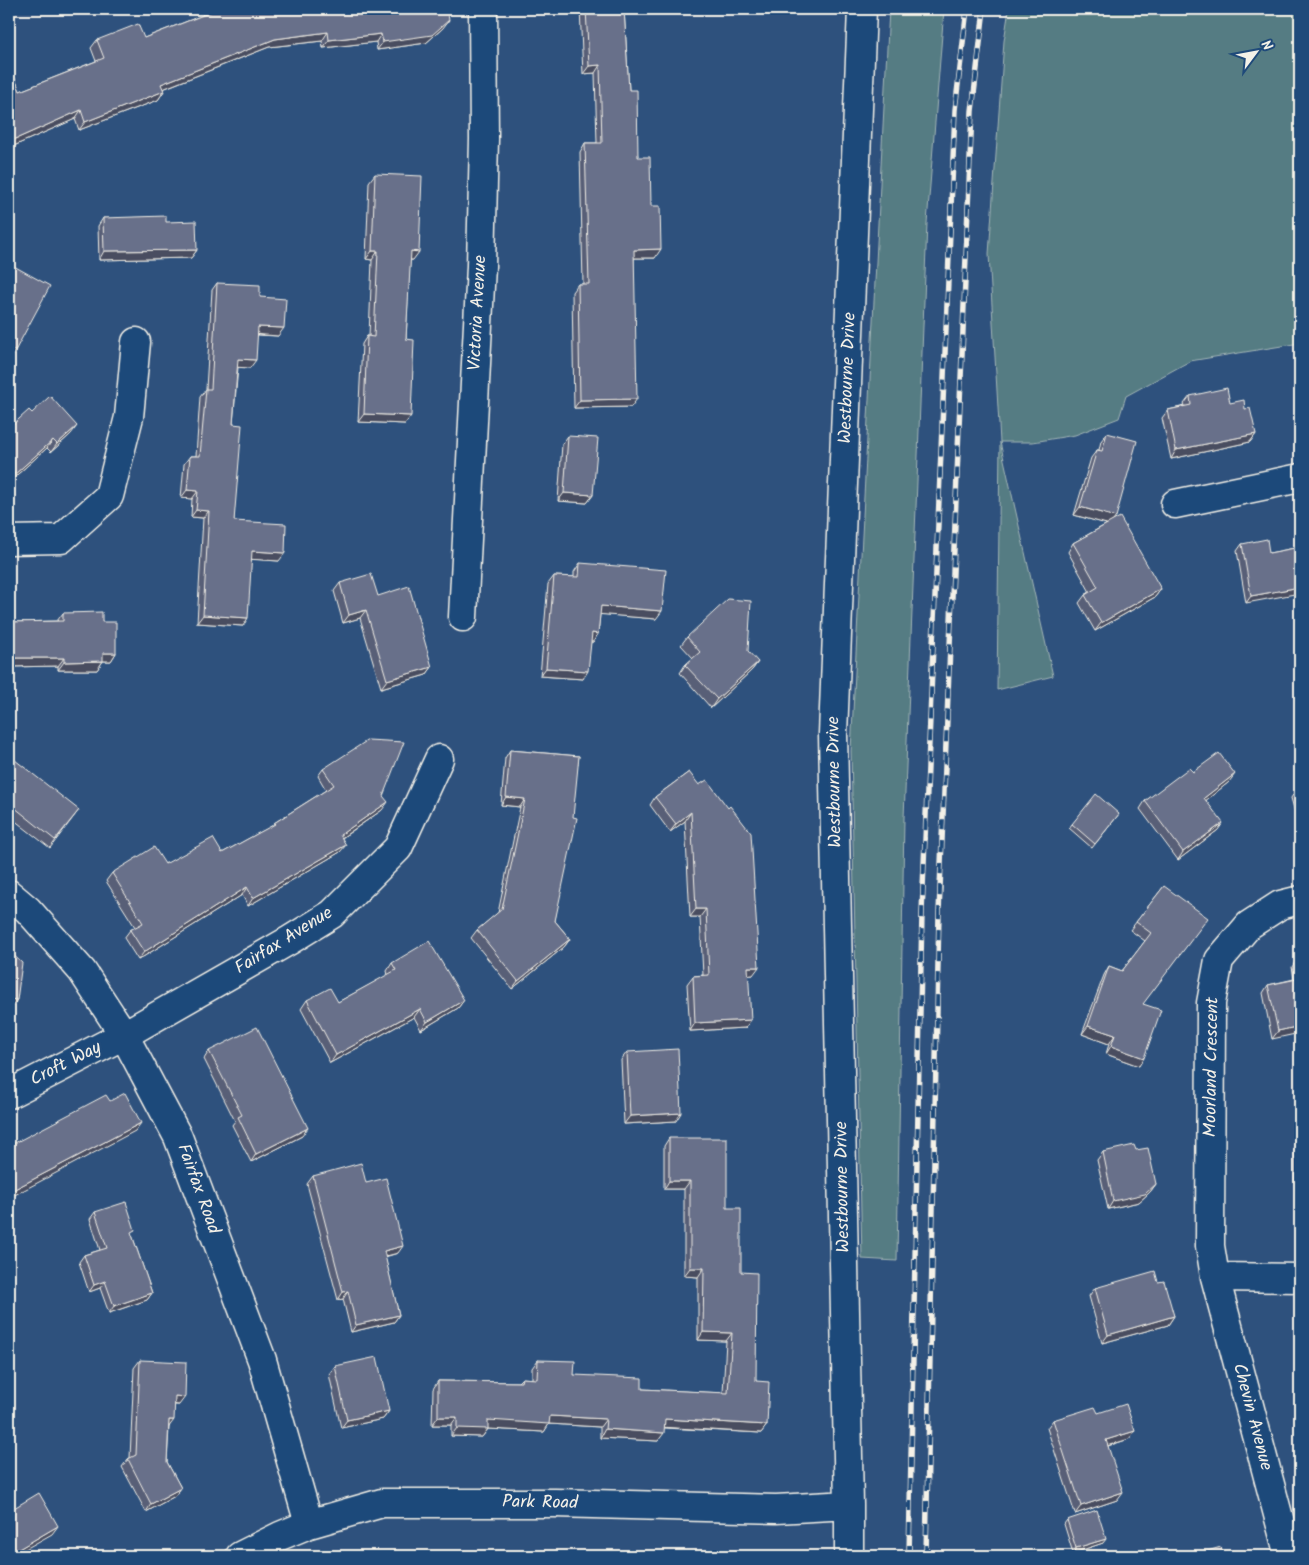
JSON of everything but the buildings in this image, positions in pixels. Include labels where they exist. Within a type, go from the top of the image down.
[{"type":"street","name":"Victoria Avenue","points":[[463,617],[481,266],[484,139],[483,9]]},
{"type":"street","name":"Westbourne Drive","points":[[849,1556],[833,734],[862,9]]},
{"type":"street","points":[[9,540],[61,539],[109,496],[129,417],[136,342]]},
{"type":"street","points":[[1175,504],[1300,478]]},
{"type":"street","name":"Fairfax Avenue","points":[[124,1035],[332,914],[398,848],[439,759]]},
{"type":"street","name":"Fairfax Road","points":[[9,894],[28,910],[82,971],[124,1035],[178,1137],[262,1360],[309,1524]]},
{"type":"street","name":"Moorland Crescent","points":[[1214,1277],[1210,1246],[1211,1002],[1220,960],[1249,925],[1280,905],[1300,900]]},
{"type":"street","name":"Croft Way","points":[[9,1094],[124,1035]]},
{"type":"street","points":[[1214,1277],[1300,1278]]},
{"type":"street","name":"Chevin Avenue","points":[[1214,1277],[1289,1556]]},
{"type":"street","name":"Park Road","points":[[240,1556],[309,1524],[382,1503],[555,1503],[776,1509],[849,1505]]},
{"type":"green space","points":[[889,9],[944,9],[927,223],[904,818],[897,1261],[862,1259],[851,751]]},
{"type":"green space","points":[[1009,9],[1300,9],[1300,343],[1190,361],[1126,396],[1119,418],[1075,435],[1033,442],[1000,442],[989,254],[1004,41]]},
{"type":"green space","points":[[1000,442],[1053,676],[997,690]]},
{"type":"railway","points":[[909,1556],[922,913],[955,110],[967,9]]},
{"type":"railway","points":[[926,1556],[939,913],[972,111],[984,9]]}]
